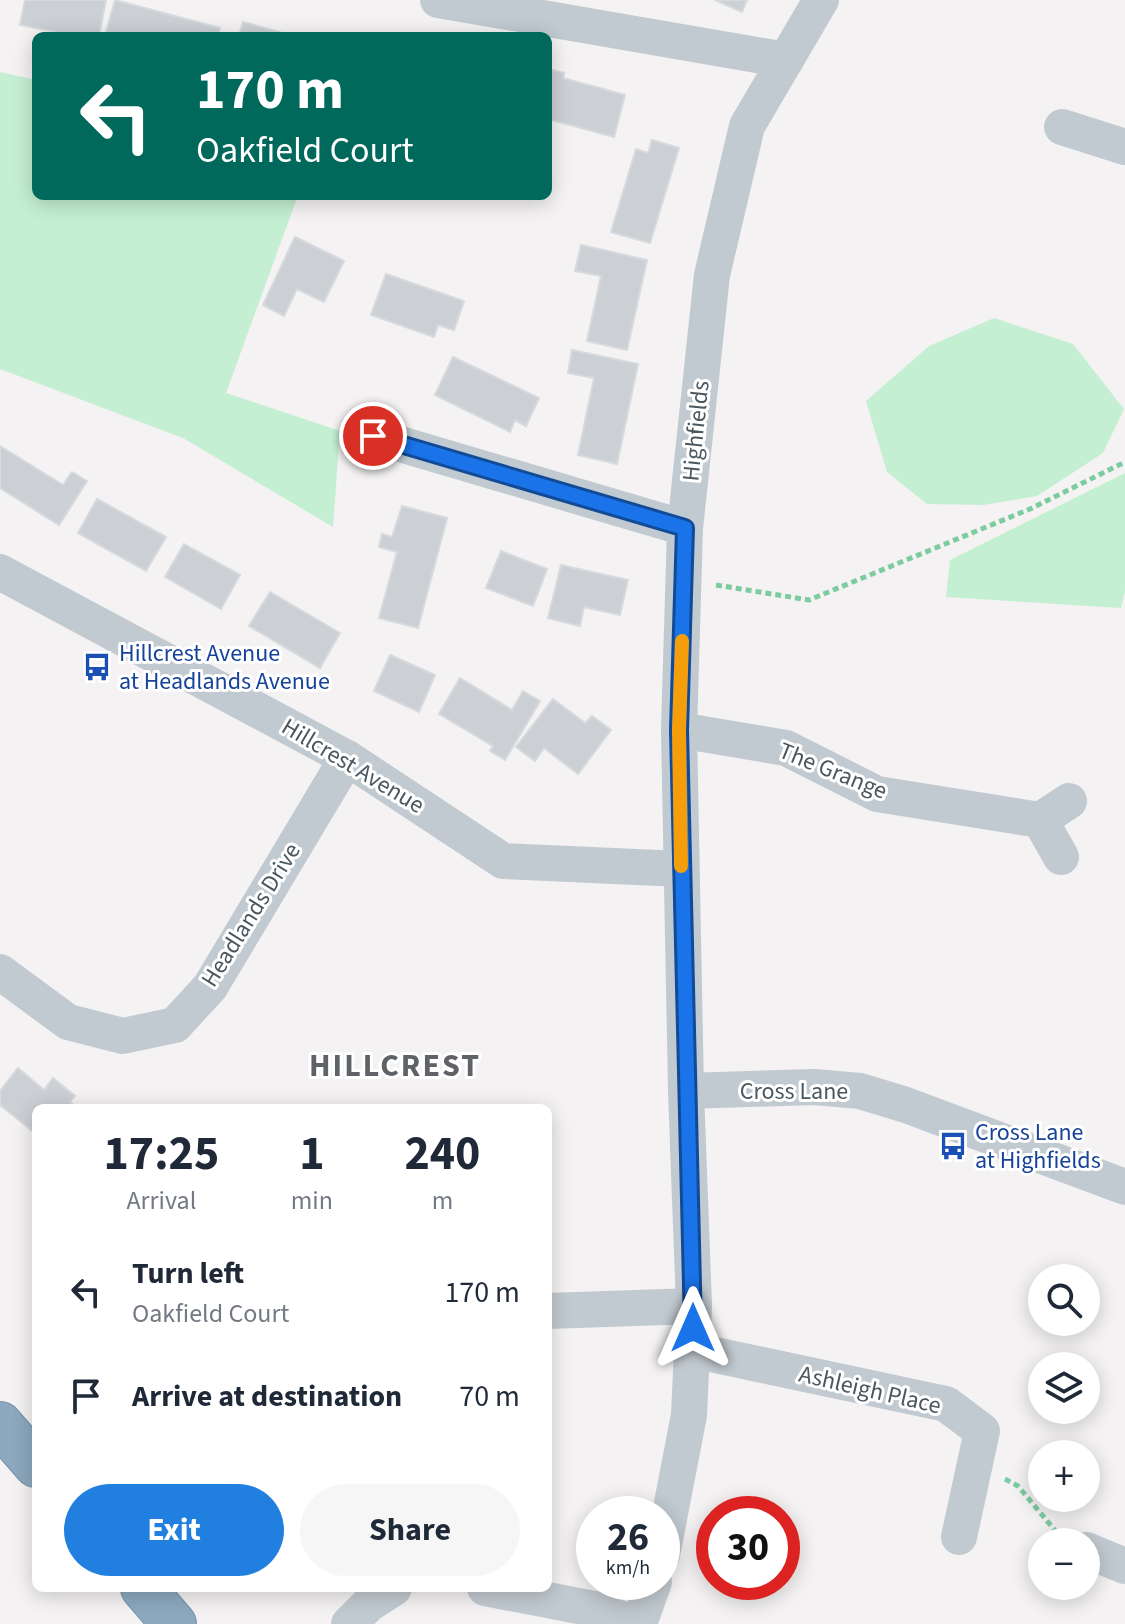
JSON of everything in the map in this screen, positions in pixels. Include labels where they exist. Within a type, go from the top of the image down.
[{"type":"highway","points":[[0,1424],[32,1460]]},
{"type":"highway","points":[[146,1592],[174,1624]]},
{"type":"street","points":[[438,0],[786,60]]},
{"type":"street","name":"Highfields","points":[[673,1496],[689,1415],[694,1306],[686,1091],[679,730],[685,528],[712,275],[747,126],[821,0]]},
{"type":"street","points":[[1062,127],[1125,147]]},
{"type":"street","points":[[373,436],[685,528]]},
{"type":"street","name":"Hillcrest Avenue","points":[[0,572],[347,758],[503,861],[681,869]]},
{"type":"street","name":"The Grange","points":[[679,730],[786,748],[877,794],[1054,810],[1061,857]]},
{"type":"street","name":"Headlands Drive","points":[[0,972],[68,1022],[123,1036],[175,1025],[210,987],[347,758]]},
{"type":"street","name":"Cross Lane","points":[[686,1091],[814,1087],[860,1091],[906,1105],[1125,1187]]},
{"type":"street","points":[[552,1311],[694,1306]]},
{"type":"street","name":"Ashleigh Place","points":[[692,1350],[946,1404],[982,1431],[959,1537]]},
{"type":"street","points":[[1100,1556],[1125,1566]]},
{"type":"street","points":[[349,1624],[369,1604],[388,1592]]},
{"type":"street","points":[[506,1592],[594,1609],[637,1624],[647,1600]]},
{"type":"path","points":[[684,580],[809,600],[1030,509],[1125,462]]},
{"type":"path","points":[[975,1463],[1018,1486],[1054,1528]]},
{"type":"green space","points":[[0,72],[32,79],[32,200],[296,200],[226,393],[340,431],[333,527],[183,438],[0,369]]},
{"type":"green space","points":[[994,318],[1073,344],[1124,409],[1103,453],[1037,496],[983,505],[927,504],[887,472],[866,401],[929,346]]},
{"type":"green space","points":[[1125,473],[1125,591],[1121,608],[946,597],[950,560]]},
{"type":"building","points":[[25,0],[106,0],[100,32],[57,32],[20,25]]},
{"type":"building","points":[[115,0],[220,28],[219,32],[106,32]]},
{"type":"building","points":[[715,0],[747,0],[742,12]]},
{"type":"building","points":[[243,22],[279,32],[240,32]]},
{"type":"building","points":[[552,70],[564,73],[563,78],[625,95],[614,137],[552,120]]},
{"type":"building","points":[[652,140],[679,148],[650,243],[611,232],[636,149],[648,153]]},
{"type":"building","points":[[295,237],[344,261],[324,302],[297,289],[284,316],[263,305]]},
{"type":"building","points":[[581,245],[647,260],[627,350],[587,341],[601,276],[575,271]]},
{"type":"building","points":[[386,274],[464,301],[454,330],[438,325],[434,337],[371,315]]},
{"type":"building","points":[[572,350],[638,364],[617,464],[578,455],[594,378],[568,373]]},
{"type":"building","points":[[453,357],[539,398],[526,426],[515,420],[510,432],[435,395]]},
{"type":"building","points":[[0,446],[63,485],[72,472],[87,481],[59,525],[0,488]]},
{"type":"building","points":[[97,499],[166,537],[146,571],[78,533]]},
{"type":"building","points":[[402,506],[447,518],[418,628],[379,618],[397,552],[379,547],[382,534],[392,537]]},
{"type":"building","points":[[184,544],[240,575],[221,609],[165,577]]},
{"type":"building","points":[[501,551],[547,569],[533,606],[486,588]]},
{"type":"building","points":[[561,565],[628,580],[620,615],[584,607],[580,626],[548,618]]},
{"type":"building","points":[[270,592],[340,633],[320,668],[249,626]]},
{"type":"building","points":[[390,655],[435,675],[419,712],[374,691]]},
{"type":"building","points":[[460,678],[512,710],[523,691],[540,701],[505,760],[490,751],[493,746],[439,714]]},
{"type":"building","points":[[553,699],[585,723],[592,716],[611,730],[578,774],[544,748],[535,761],[516,747]]},
{"type":"building","points":[[18,1068],[44,1090],[53,1078],[75,1096],[70,1102],[72,1104],[32,1104],[32,1131],[0,1105],[0,1091]]},
{"type":"slow traffic","points":[[681,866],[679,730],[682,641]]},
{"type":"place","name":"Hillcrest Avenue at Headlands Avenue","points":[[97,667]]},
{"type":"place","name":"Cross Lane at Highfields","points":[[953,1146]]},
{"type":"district","name":"HILLCREST","points":[[395,1066]]},
{"type":"route","points":[[373,436],[685,528],[679,730],[693,1328]]}]
